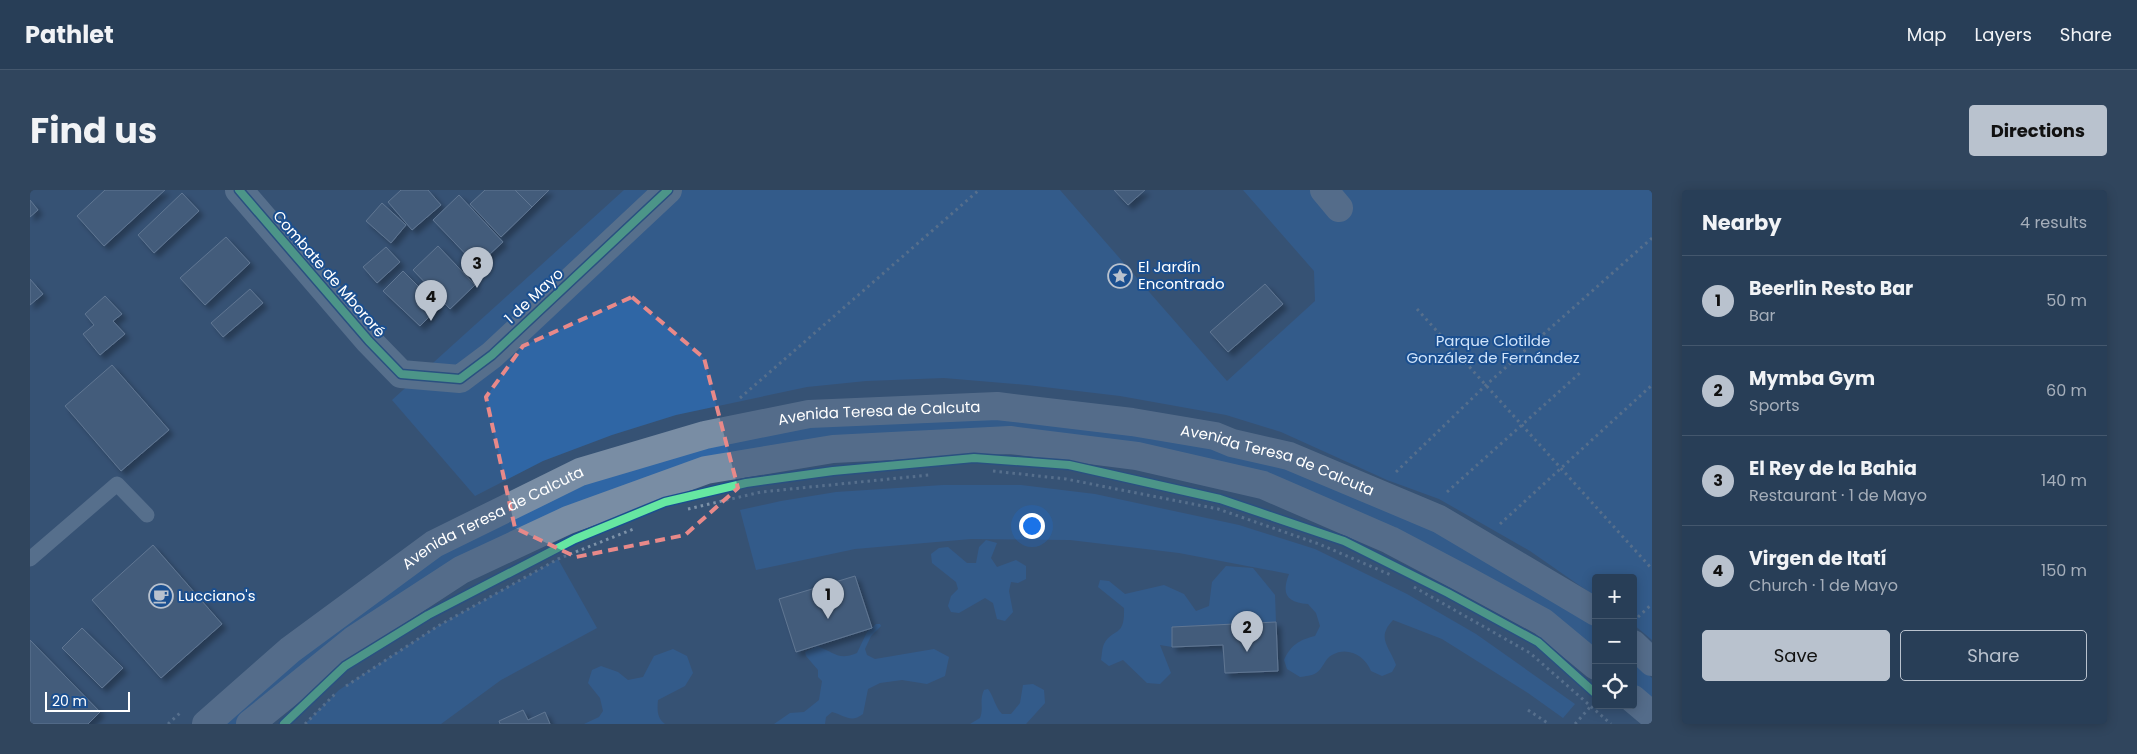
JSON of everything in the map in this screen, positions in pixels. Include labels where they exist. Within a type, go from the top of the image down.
[{"type":"main road","name":"Avenida Teresa de Calcuta","points":[[206,724],[290,650],[434,544],[580,472],[705,435],[809,414],[997,406],[1132,422],[1215,436],[1232,443],[1289,456],[1439,519],[1592,610]]},
{"type":"main road","name":"Avenida Teresa de Calcuta","points":[[250,724],[356,639],[461,570],[568,520],[706,470],[832,449],[1010,440],[1137,456],[1263,485],[1390,540],[1464,578],[1543,622],[1594,664]]},
{"type":"main road","points":[[1637,648],[1652,662]]},
{"type":"main road","points":[[1637,702],[1652,715]]},
{"type":"street","name":"Combate de Mbororé","points":[[239,190],[369,342],[401,374]]},
{"type":"street","name":"1 de Mayo","points":[[401,374],[460,379],[492,355],[668,190]]},
{"type":"lane","points":[[30,560],[117,484],[146,516]]},
{"type":"path","points":[[735,402],[979,190]]},
{"type":"path","points":[[1394,473],[1486,384],[1652,238]]},
{"type":"path","points":[[1417,309],[1652,569]]},
{"type":"path","points":[[1446,493],[1581,372]]},
{"type":"path","points":[[1494,529],[1652,385]]},
{"type":"path","points":[[989,471],[1066,479],[1218,509],[1319,544],[1396,577]]},
{"type":"path","points":[[685,510],[761,492],[930,475]]},
{"type":"path","points":[[305,724],[339,690],[438,626],[558,559],[640,526]]},
{"type":"path","points":[[1412,586],[1530,653],[1612,724]]},
{"type":"path","points":[[1636,619],[1652,604]]},
{"type":"path","points":[[1575,724],[1591,706]]},
{"type":"path","points":[[1528,710],[1549,724]]},
{"type":"highlighted area","points":[[632,297],[704,358],[738,488],[685,535],[576,557],[515,528],[486,397],[523,346]]},
{"type":"green space","name":"Parque Clotilde González de Fernández","points":[[624,190],[1060,190],[1227,381],[1315,301],[1314,271],[1243,190],[1652,190],[1652,640],[1637,627],[1637,574],[1592,574],[1592,594],[1530,551],[1439,499],[1387,480],[1281,432],[1226,415],[1120,396],[944,378],[866,381],[807,387],[676,415],[612,435],[543,461],[475,496],[392,400]]},
{"type":"green space","points":[[996,415],[1231,449],[1292,468],[1425,525],[1536,585],[1592,625],[1592,651],[1284,482],[997,432],[562,508],[242,724],[221,724],[294,657],[444,551],[582,482],[689,450],[811,423]]},
{"type":"green space","points":[[943,485],[1021,485],[1095,494],[1239,525],[1315,549],[1407,594],[1476,634],[1575,704],[1563,718],[1528,693],[1442,639],[1393,620],[1385,632],[1385,642],[1396,665],[1392,672],[1382,676],[1371,671],[1365,661],[1355,654],[1338,652],[1330,656],[1314,674],[1300,677],[1287,669],[1284,660],[1296,644],[1304,639],[1315,636],[1320,626],[1316,613],[1308,604],[1295,601],[1288,596],[1286,587],[1289,574],[1179,553],[1070,540],[971,539],[855,549],[756,570],[740,510],[836,492]]},
{"type":"green space","points":[[986,540],[997,543],[991,558],[997,567],[1016,560],[1026,566],[1026,579],[1018,583],[1011,582],[1009,591],[1013,612],[1005,621],[997,619],[993,603],[985,598],[959,613],[951,612],[948,606],[951,596],[958,589],[956,582],[932,563],[931,554],[939,548],[948,547],[967,563],[976,563],[979,547]]},
{"type":"green space","points":[[558,559],[597,628],[501,680],[441,724],[305,724],[339,690],[438,626]]},
{"type":"green space","points":[[1226,566],[1253,568],[1275,595],[1276,622],[1172,627],[1172,647],[1160,645],[1171,673],[1160,684],[1147,683],[1123,660],[1109,666],[1101,660],[1104,644],[1123,624],[1124,608],[1098,587],[1100,580],[1109,581],[1125,594],[1164,585],[1184,594],[1196,611],[1209,606],[1212,582]]},
{"type":"green space","points":[[876,624],[881,626],[871,636],[865,649],[867,655],[875,659],[934,649],[949,657],[945,676],[927,684],[902,680],[880,683],[868,689],[863,714],[859,717],[848,718],[832,712],[826,717],[825,724],[774,724],[790,713],[804,712],[819,700],[822,681],[818,677],[818,670],[806,656],[805,652],[817,646],[840,656],[857,653],[867,632]]},
{"type":"green space","points":[[673,649],[687,656],[693,673],[685,686],[658,700],[658,714],[665,724],[584,724],[599,717],[603,711],[600,698],[588,683],[592,670],[601,666],[618,672],[628,680],[643,677],[654,656]]},
{"type":"green space","points":[[1637,665],[1652,678],[1652,702],[1637,689]]},
{"type":"green space","points":[[1033,684],[1044,690],[1045,703],[1026,724],[970,724],[980,718],[984,690],[988,689],[1002,714],[1011,714],[1020,703],[1023,685]]},
{"type":"building","points":[[105,190],[165,190],[104,246],[77,216]]},
{"type":"building","points":[[401,190],[428,190],[441,205],[412,230],[388,202]]},
{"type":"building","points":[[485,190],[515,190],[532,207],[501,237],[470,204]]},
{"type":"building","points":[[515,190],[549,190],[532,207]]},
{"type":"building","points":[[1114,190],[1145,190],[1128,205]]},
{"type":"building","points":[[182,193],[199,211],[154,253],[138,235]]},
{"type":"building","points":[[459,195],[503,242],[477,266],[433,220]]},
{"type":"building","points":[[30,200],[38,210],[30,217]]},
{"type":"building","points":[[382,203],[406,225],[391,243],[366,221]]},
{"type":"building","points":[[226,237],[250,263],[205,305],[180,278]]},
{"type":"building","points":[[438,246],[475,285],[450,309],[413,270]]},
{"type":"building","points":[[386,247],[400,262],[377,283],[363,267]]},
{"type":"building","points":[[403,271],[439,307],[420,326],[383,291]]},
{"type":"building","points":[[30,279],[43,294],[30,305]]},
{"type":"building","points":[[1265,284],[1283,304],[1228,352],[1210,332]]},
{"type":"building","points":[[250,289],[263,303],[223,337],[211,323]]},
{"type":"building","points":[[105,296],[122,314],[113,321],[125,334],[100,355],[83,334],[94,325],[85,314]]},
{"type":"building","points":[[112,365],[169,430],[121,471],[65,406]]},
{"type":"building","points":[[153,545],[222,624],[161,678],[92,600]]},
{"type":"building","points":[[855,576],[872,628],[796,652],[779,599]]},
{"type":"building","points":[[1276,622],[1278,671],[1225,673],[1223,645],[1172,647],[1172,627]]},
{"type":"building","points":[[82,628],[123,668],[102,688],[62,648]]},
{"type":"building","points":[[30,640],[100,712],[88,724],[30,724]]},
{"type":"building","points":[[523,710],[528,720],[545,712],[550,724],[500,724],[499,721]]},
{"type":"cycle path","points":[[239,190],[369,341],[401,374],[460,379],[492,355],[668,190]]},
{"type":"cycle path","points":[[284,724],[345,666],[428,615],[575,539],[665,502],[746,483],[833,471],[974,458],[1069,465],[1220,499],[1344,541],[1448,593],[1538,642],[1592,690]]},
{"type":"place","name":"El Jardín Encontrado","points":[[1120,276]]},
{"type":"place","name":"El Rey de la Bahia","points":[[477,288]]},
{"type":"place","name":"Virgen de Itatí","points":[[431,321]]},
{"type":"place","name":"Lucciano's","points":[[161,596]]},
{"type":"place","name":"Beerlin Resto Bar","points":[[828,619]]},
{"type":"place","name":"Mymba Gym","points":[[1247,652]]}]
